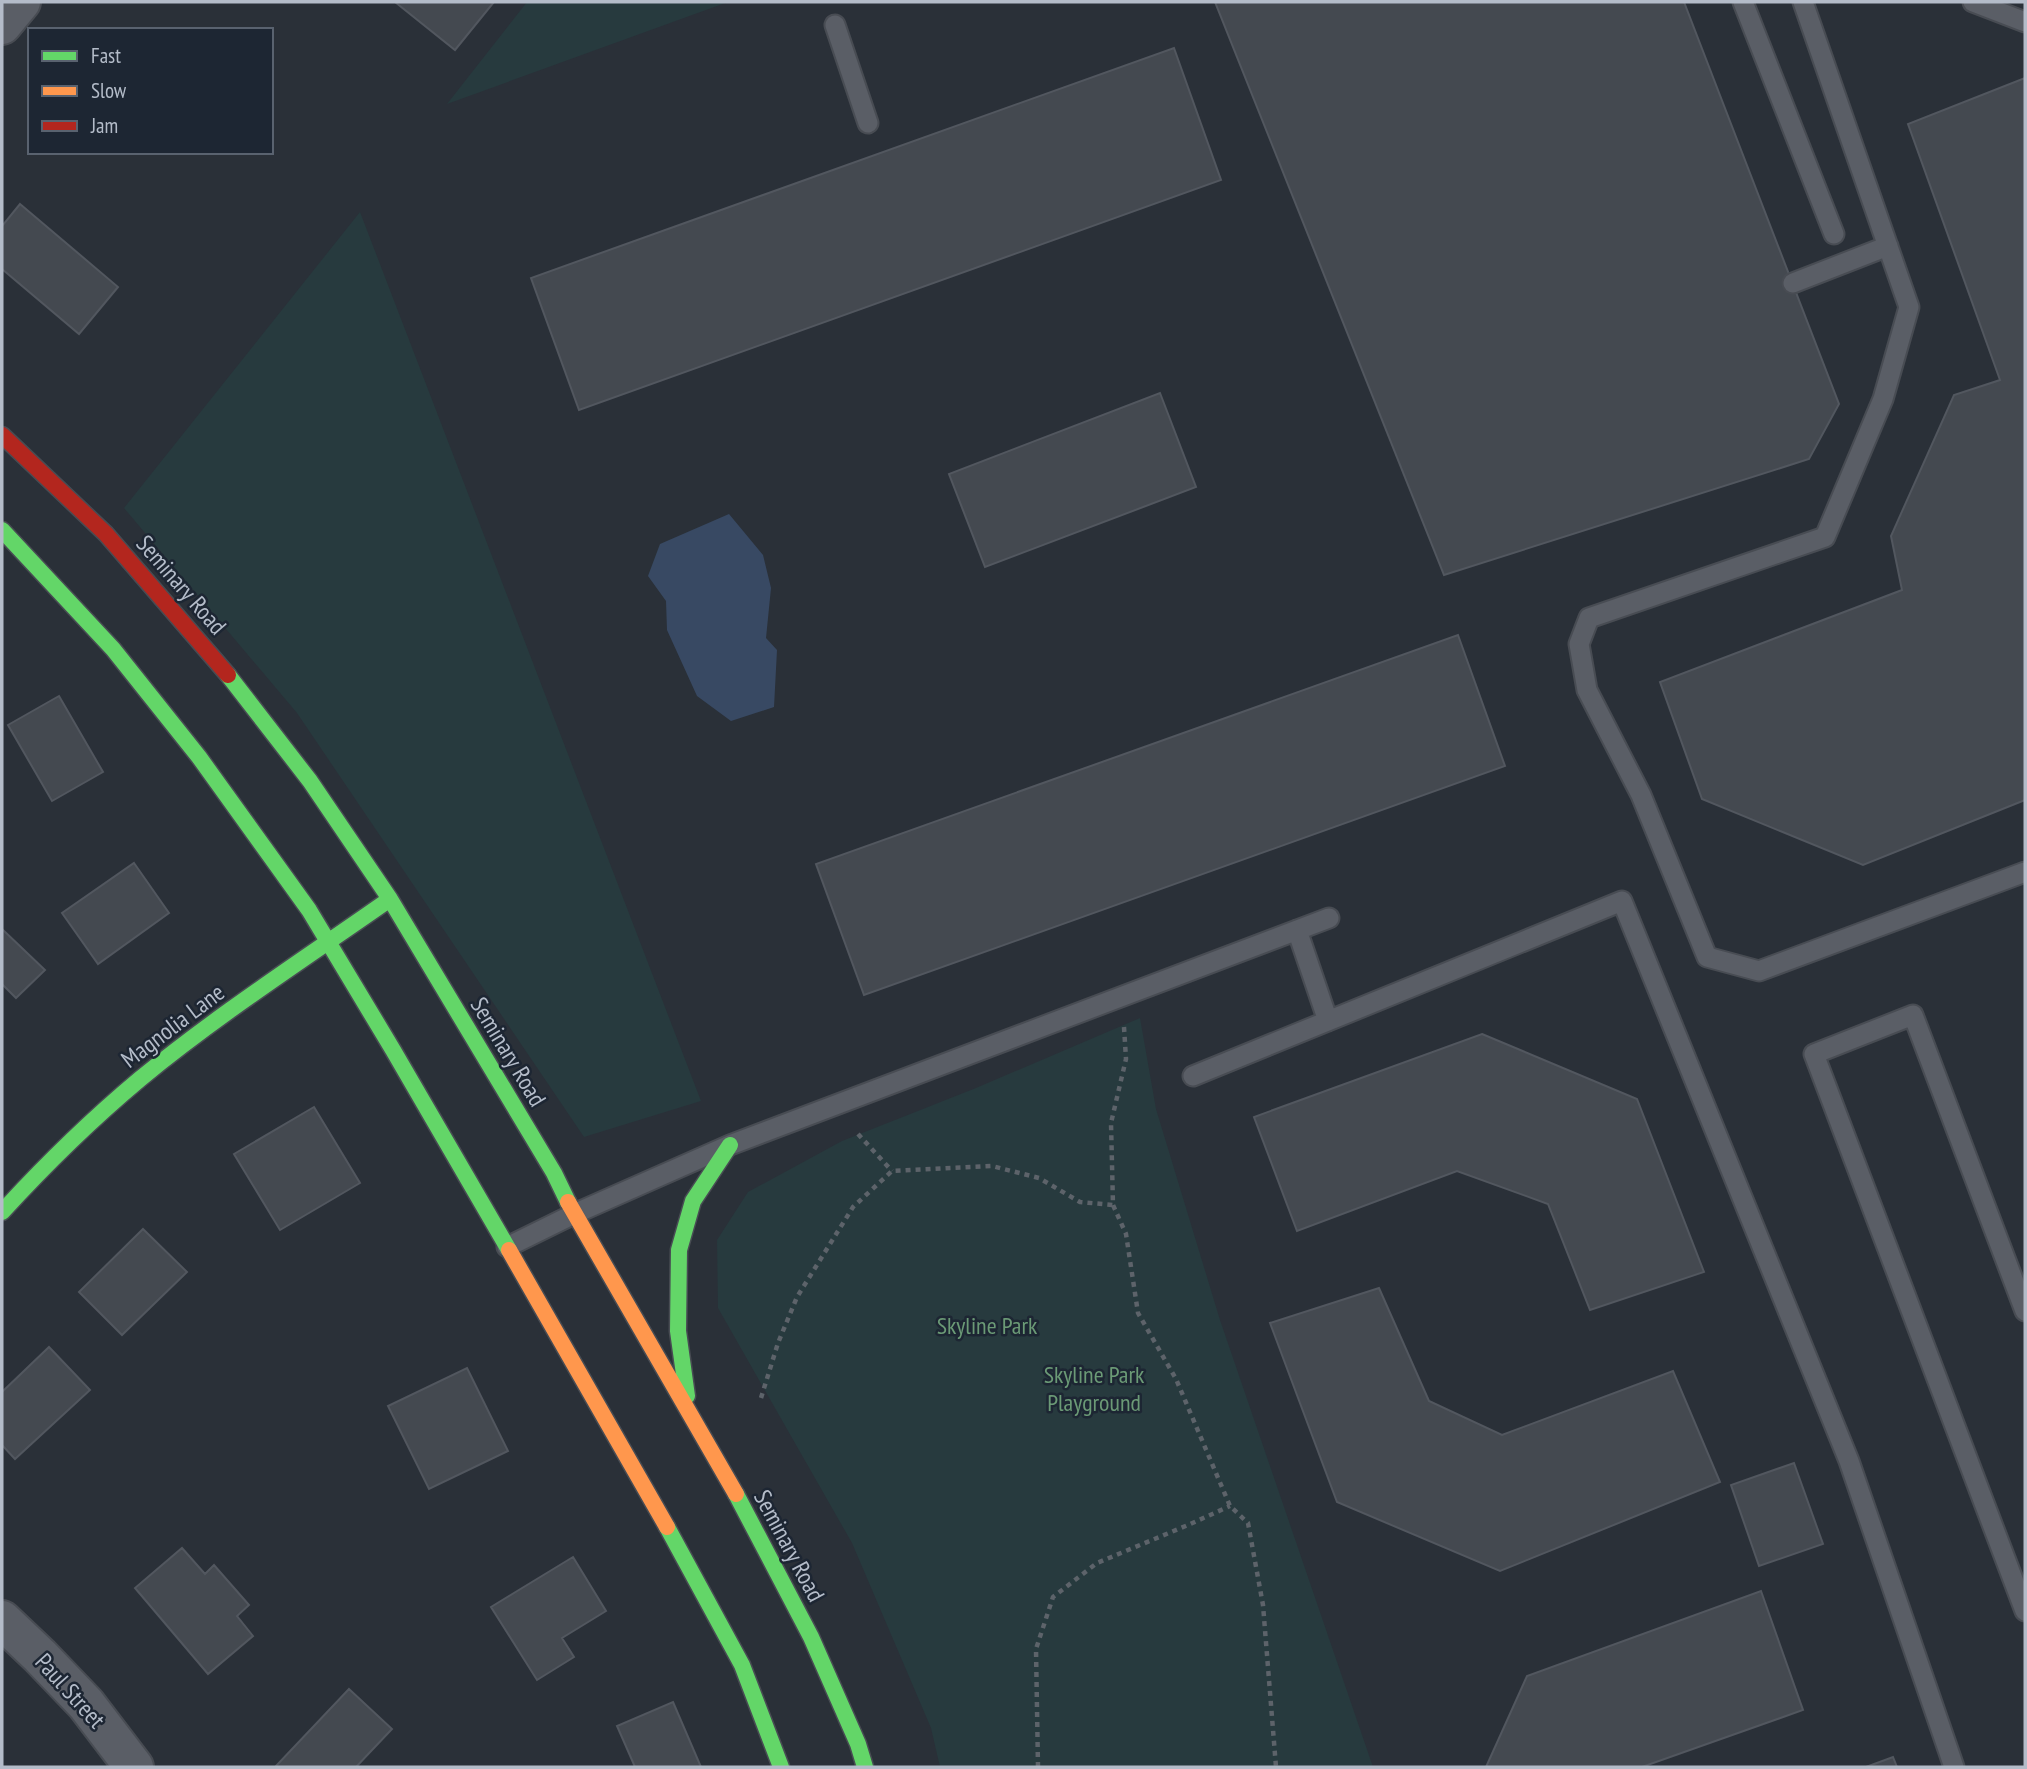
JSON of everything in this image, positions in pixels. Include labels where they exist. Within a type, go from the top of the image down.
[{"type":"main road","name":"Seminary Road","points":[[2,435],[106,534],[215,658],[310,781],[390,899],[554,1173],[574,1214],[751,1521],[811,1637],[859,1744],[865,1767]]},
{"type":"main road","points":[[2,530],[113,649],[191,746],[309,910],[638,1474],[742,1665],[781,1767]]},
{"type":"main road","name":"Magnolia Lane","points":[[2,1212],[40,1170],[123,1093],[190,1040],[390,899]]},
{"type":"main road","points":[[691,1419],[678,1331],[679,1250],[693,1201],[730,1145]]},
{"type":"street","points":[[2,25],[20,2]]},
{"type":"street","name":"Paul Street","points":[[2,1620],[86,1704],[134,1767]]},
{"type":"lane","points":[[1743,2],[1834,234]]},
{"type":"lane","points":[[1803,2],[1909,307],[1883,399],[1825,537],[1589,618],[1579,644],[1587,691],[1641,795],[1707,957],[1759,971],[2025,872]]},
{"type":"lane","points":[[1973,2],[2025,22]]},
{"type":"lane","points":[[835,25],[868,123]]},
{"type":"lane","points":[[1793,283],[1888,246]]},
{"type":"lane","points":[[1193,1076],[1622,901],[1849,1461],[1954,1767]]},
{"type":"lane","points":[[507,1247],[574,1214],[730,1145],[1329,918]]},
{"type":"lane","points":[[1297,930],[1328,1021]]},
{"type":"lane","points":[[2025,1311],[1913,1015],[1814,1054],[2025,1611]]},
{"type":"path","points":[[1124,1026],[1125,1059],[1111,1123],[1113,1205],[1126,1234],[1138,1313],[1176,1379],[1230,1506],[1248,1524],[1263,1605],[1276,1767]]},
{"type":"path","points":[[859,1134],[892,1171]]},
{"type":"path","points":[[761,1398],[778,1343],[797,1297],[853,1207],[892,1171],[992,1166],[1039,1178],[1080,1202],[1113,1205]]},
{"type":"path","points":[[1038,1767],[1036,1649],[1053,1597],[1097,1563],[1230,1506]]},
{"type":"green space","points":[[527,2],[728,2],[447,104]]},
{"type":"green space","points":[[360,212],[701,1101],[584,1137],[297,713],[124,508]]},
{"type":"green space","name":"Skyline Park","points":[[1140,1018],[1156,1109],[1220,1320],[1373,1767],[940,1767],[931,1728],[852,1543],[718,1308],[717,1240],[748,1192],[842,1141],[976,1088]]},
{"type":"water","points":[[729,514],[763,555],[771,588],[766,638],[777,650],[774,707],[731,721],[697,696],[667,630],[666,601],[648,576],[660,544]]},
{"type":"building","points":[[395,2],[494,2],[455,50]]},
{"type":"building","points":[[1215,2],[1684,2],[1839,404],[1809,459],[1444,575]]},
{"type":"building","points":[[1174,48],[1221,180],[579,410],[531,278]]},
{"type":"building","points":[[2025,78],[2025,800],[1863,865],[1702,799],[1660,682],[1902,590],[1891,536],[1954,395],[2000,380],[1908,124]]},
{"type":"building","points":[[20,204],[118,287],[79,334],[2,269],[2,226]]},
{"type":"building","points":[[1160,393],[1196,487],[985,567],[949,474]]},
{"type":"building","points":[[1458,635],[1505,766],[864,995],[816,864]]},
{"type":"building","points":[[59,696],[103,772],[52,801],[8,725]]},
{"type":"building","points":[[134,863],[169,913],[98,964],[62,913]]},
{"type":"building","points":[[2,929],[45,970],[16,998],[2,984]]},
{"type":"building","points":[[1482,1034],[1637,1099],[1704,1272],[1590,1310],[1548,1204],[1457,1171],[1297,1231],[1254,1117]]},
{"type":"building","points":[[314,1107],[360,1183],[280,1230],[234,1154]]},
{"type":"building","points":[[143,1229],[187,1272],[122,1335],[79,1292]]},
{"type":"building","points":[[1379,1288],[1429,1401],[1502,1435],[1673,1371],[1720,1482],[1500,1571],[1337,1502],[1270,1323]]},
{"type":"building","points":[[49,1347],[90,1390],[15,1459],[2,1445],[2,1392]]},
{"type":"building","points":[[467,1368],[508,1451],[429,1489],[388,1406]]},
{"type":"building","points":[[1794,1463],[1823,1544],[1759,1566],[1731,1485]]},
{"type":"building","points":[[182,1548],[205,1574],[214,1565],[249,1605],[237,1616],[253,1636],[208,1674],[135,1588]]},
{"type":"building","points":[[573,1557],[606,1611],[562,1638],[574,1657],[537,1680],[491,1607]]},
{"type":"building","points":[[1761,1591],[1803,1710],[1642,1767],[1486,1767],[1527,1676]]},
{"type":"building","points":[[349,1689],[392,1729],[356,1767],[275,1767]]},
{"type":"building","points":[[673,1702],[701,1767],[635,1767],[617,1726]]},
{"type":"building","points":[[1893,1757],[1897,1767],[1866,1767]]},
{"type":"traffic: fast","points":[[2,530],[113,649],[199,757],[309,910],[509,1250]]},
{"type":"traffic: fast","points":[[228,675],[310,781],[390,899],[554,1173],[568,1202]]},
{"type":"traffic: fast","points":[[2,1212],[69,1143],[140,1079],[232,1009],[390,899]]},
{"type":"traffic: fast","points":[[687,1396],[678,1331],[679,1250],[693,1201],[730,1145]]},
{"type":"traffic: fast","points":[[736,1494],[811,1637],[858,1744],[865,1767]]},
{"type":"traffic: fast","points":[[667,1527],[742,1665],[781,1767]]},
{"type":"traffic: slow","points":[[568,1202],[736,1494]]},
{"type":"traffic: slow","points":[[509,1250],[667,1527]]},
{"type":"traffic: jam","points":[[2,435],[106,534],[228,675]]},
{"type":"park label","name":"Skyline Park Playground","points":[[1094,1389]]}]
